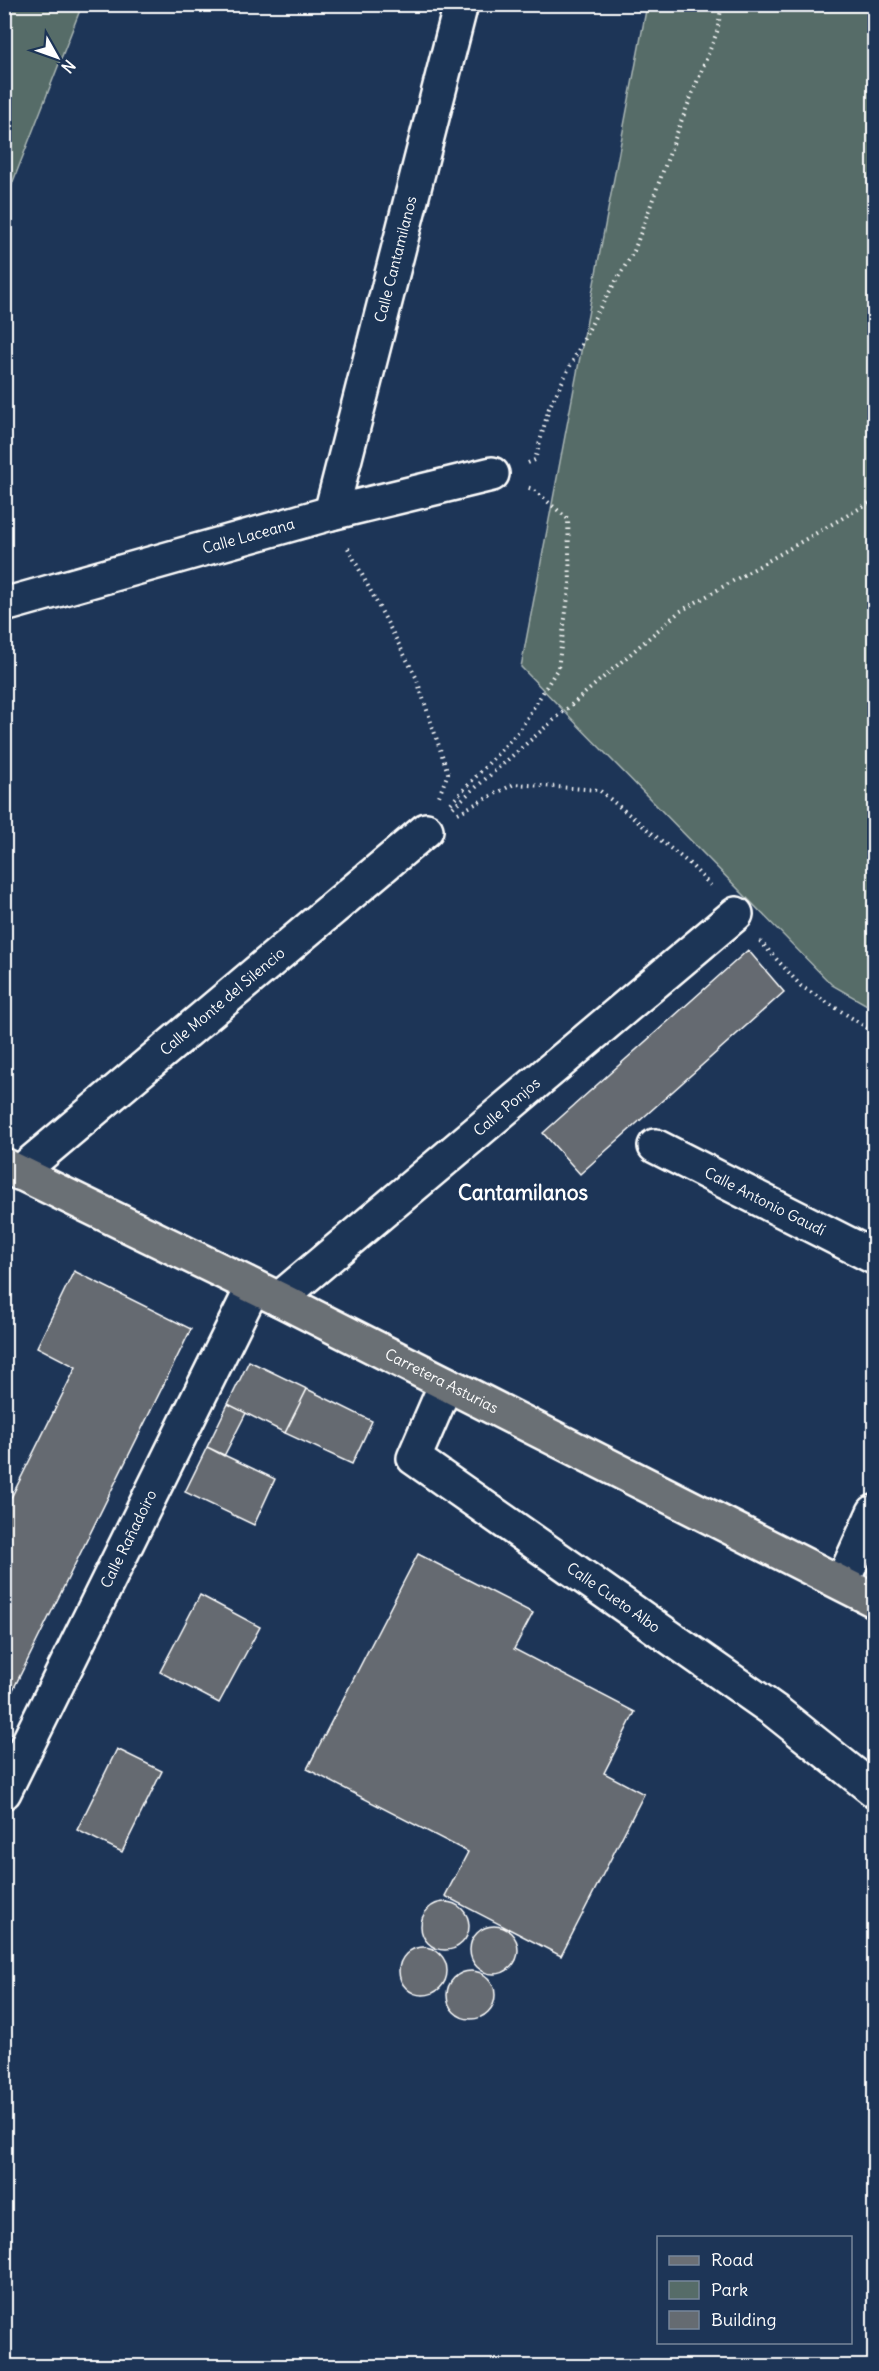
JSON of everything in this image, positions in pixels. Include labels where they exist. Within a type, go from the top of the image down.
[{"type":"main road","name":"Carretera Asturias","points":[[12,1169],[266,1293],[874,1600]]},
{"type":"street","name":"Calle Cantamilanos","points":[[332,513],[461,4]]},
{"type":"street","name":"Calle Laceana","points":[[4,605],[332,513],[492,474]]},
{"type":"street","name":"Calle Monte del Silencio","points":[[12,1169],[426,830]]},
{"type":"street","name":"Calle Ponjos","points":[[266,1293],[736,914]]},
{"type":"street","name":"Calle Antonio Gaudí","points":[[655,1146],[874,1257]]},
{"type":"street","name":"Calle Rañadoiro","points":[[4,1792],[266,1293]]},
{"type":"street","name":"Calle Cueto Albo","points":[[446,1384],[414,1458],[775,1712],[874,1790]]},
{"type":"street","points":[[842,1583],[874,1512]]},
{"type":"path","points":[[492,474],[535,460],[549,408],[598,311],[634,251],[717,32],[722,4]]},
{"type":"path","points":[[426,830],[519,731],[558,668],[570,583],[568,519],[533,489],[492,474]]},
{"type":"path","points":[[426,830],[679,612],[874,500]]},
{"type":"path","points":[[332,513],[365,582],[416,677],[448,773],[426,830]]},
{"type":"path","points":[[426,830],[514,784],[599,790],[691,865],[801,986],[874,1032]]},
{"type":"green space","points":[[4,5],[82,5],[5,202]]},
{"type":"green space","points":[[647,5],[874,5],[874,1009],[832,985],[521,667]]},
{"type":"building","points":[[748,950],[784,992],[580,1174],[543,1133]]},
{"type":"building","points":[[74,1271],[191,1329],[4,1708],[4,1512],[76,1367],[37,1347]]},
{"type":"building","points":[[249,1361],[307,1389],[285,1433],[228,1404]]},
{"type":"building","points":[[307,1389],[372,1421],[352,1464],[285,1433]]},
{"type":"building","points":[[228,1404],[246,1413],[224,1456],[207,1447]]},
{"type":"building","points":[[207,1447],[275,1479],[254,1525],[185,1492]]},
{"type":"building","points":[[418,1554],[533,1613],[514,1649],[635,1712],[604,1773],[644,1794],[561,1956],[445,1896],[468,1852],[307,1769]]},
{"type":"building","points":[[200,1595],[260,1627],[219,1703],[160,1672]]},
{"type":"building","points":[[117,1749],[162,1771],[122,1852],[77,1830]]},
{"type":"building","points":[[445,1902],[462,1909],[469,1926],[462,1943],[445,1950],[428,1943],[421,1926],[428,1909]]},
{"type":"building","points":[[494,1926],[511,1933],[518,1950],[511,1967],[494,1974],[477,1967],[470,1950],[477,1933]]},
{"type":"building","points":[[423,1947],[440,1954],[447,1971],[440,1988],[423,1995],[406,1988],[399,1971],[406,1954]]},
{"type":"building","points":[[471,1971],[488,1978],[495,1995],[488,2012],[471,2019],[454,2012],[447,1995],[454,1978]]},
{"type":"district","name":"Cantamilanos","points":[[523,1193]]}]
